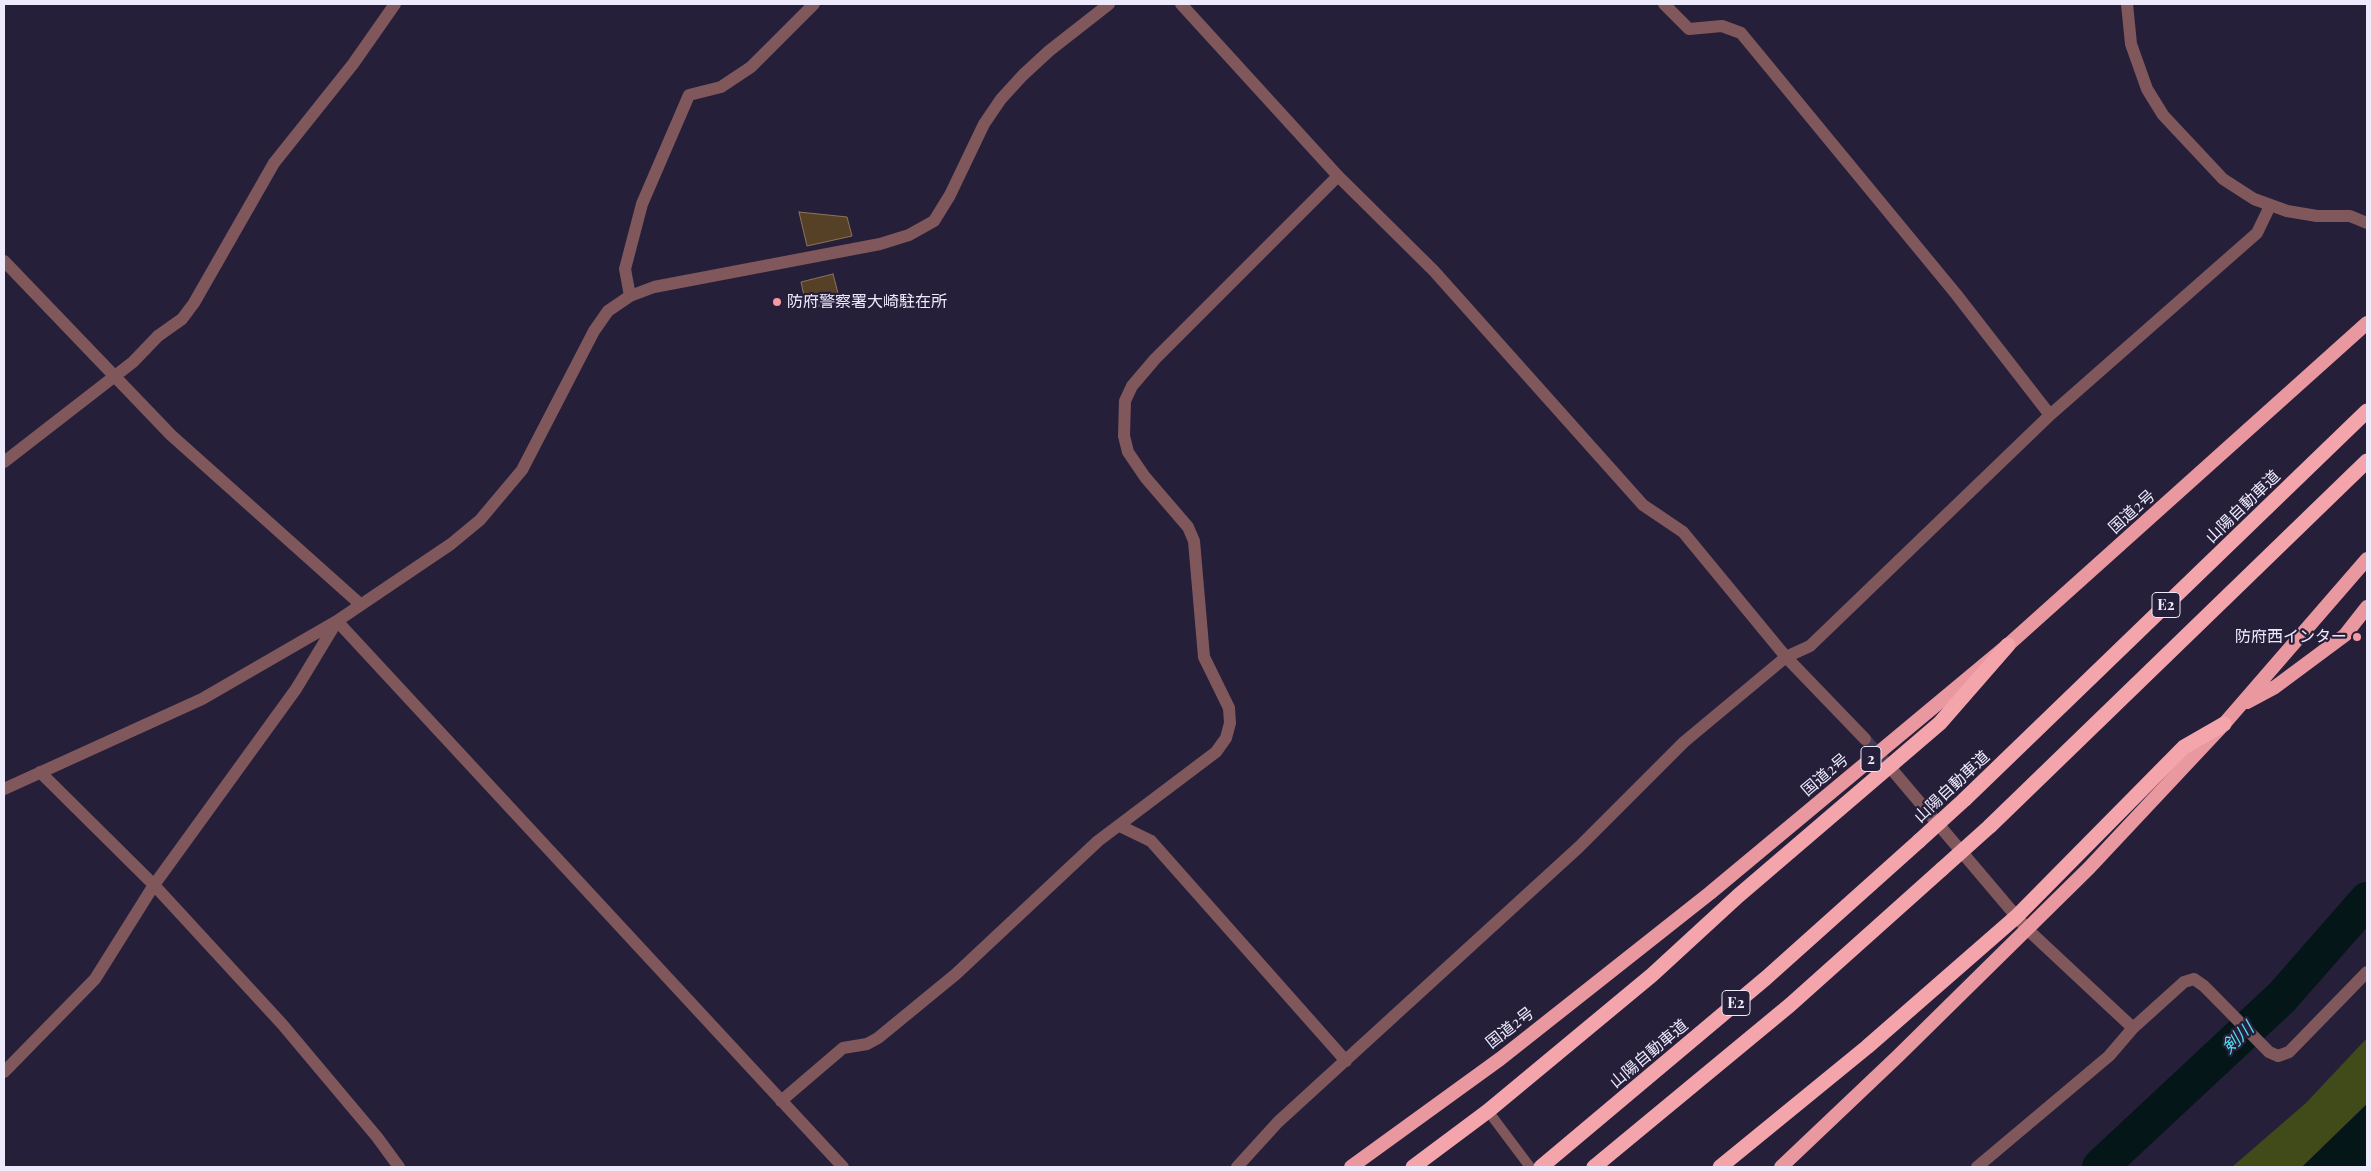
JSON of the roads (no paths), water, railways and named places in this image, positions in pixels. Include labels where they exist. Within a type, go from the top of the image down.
[{"type":"highway","name":"国道2号","points":[[1351,1167],[1500,1059],[1710,893],[2008,645],[2367,323]]},
{"type":"highway","name":"山陽自動車道","points":[[1545,1164],[1766,978],[1965,799],[2367,411]]},
{"type":"highway","name":"E2","points":[[1594,1167],[1790,1005],[1990,826],[2367,461]]},
{"type":"highway","points":[[1781,1167],[1905,1050],[2089,868],[2224,724],[2367,559]]},
{"type":"highway","points":[[2240,705],[2275,687],[2344,634],[2367,608]]},
{"type":"highway","points":[[1412,1167],[1488,1111],[1652,975],[1738,896],[1940,723],[2008,645]]},
{"type":"highway","points":[[1720,1167],[1867,1047],[2016,917],[2184,747],[2224,724]]},
{"type":"street","points":[[4,462],[35,440],[133,362],[158,336],[182,319],[194,303],[274,163],[353,64],[395,4]]},
{"type":"street","points":[[630,296],[625,269],[642,204],[689,95],[720,87],[751,67],[814,4]]},
{"type":"street","points":[[4,789],[202,699],[337,621],[451,544],[480,520],[505,493],[522,470],[551,418],[594,331],[608,312],[630,296],[654,287],[880,244],[909,235],[934,221],[950,195],[984,124],[1002,99],[1023,74],[1109,4]]},
{"type":"street","points":[[1181,4],[1338,176],[1434,270],[1643,505],[1683,532],[1786,657],[1865,740]]},
{"type":"street","points":[[1664,4],[1689,29],[1722,26],[1741,33],[1956,294],[2050,415]]},
{"type":"street","points":[[2127,4],[2131,44],[2140,75],[2163,115],[2223,179],[2236,189],[2270,206],[2317,216],[2367,214]]},
{"type":"street","points":[[781,1101],[843,1048],[868,1044],[878,1038],[956,974],[1098,841],[1216,752],[1226,738],[1230,723],[1229,708],[1204,657],[1194,541],[1188,527],[1145,477],[1128,452],[1124,436],[1125,401],[1132,386],[1155,359],[1338,176]]},
{"type":"street","points":[[1237,1167],[1278,1122],[1579,847],[1684,742],[1786,657],[1810,646],[2050,415],[2257,233],[2270,206]]},
{"type":"street","points":[[2350,216],[2367,223]]},
{"type":"street","points":[[4,261],[23,278],[113,377],[171,435],[360,604]]},
{"type":"street","points":[[4,1072],[95,979],[154,885],[296,689],[337,621]]},
{"type":"street","points":[[337,621],[843,1167]]},
{"type":"street","points":[[40,772],[154,885],[282,1024],[399,1167]]},
{"type":"street","points":[[1894,772],[2027,929],[2133,1028]]},
{"type":"street","points":[[1120,826],[1152,841],[1346,1061]]},
{"type":"street","points":[[1978,1167],[2109,1056],[2133,1028],[2184,982],[2194,979],[2204,986],[2269,1052],[2278,1056],[2289,1052],[2367,972]]},
{"type":"lane","points":[[1488,1111],[1530,1167]]},
{"type":"waterway","name":"剣川","points":[[2100,1167],[2282,997],[2367,900]]},
{"type":"tunnel","points":[[1865,739],[1894,772]]},
{"type":"place","name":"防府警察署大崎駐在所","points":[[777,302]]},
{"type":"place","name":"防府西インター","points":[[2357,637]]}]
